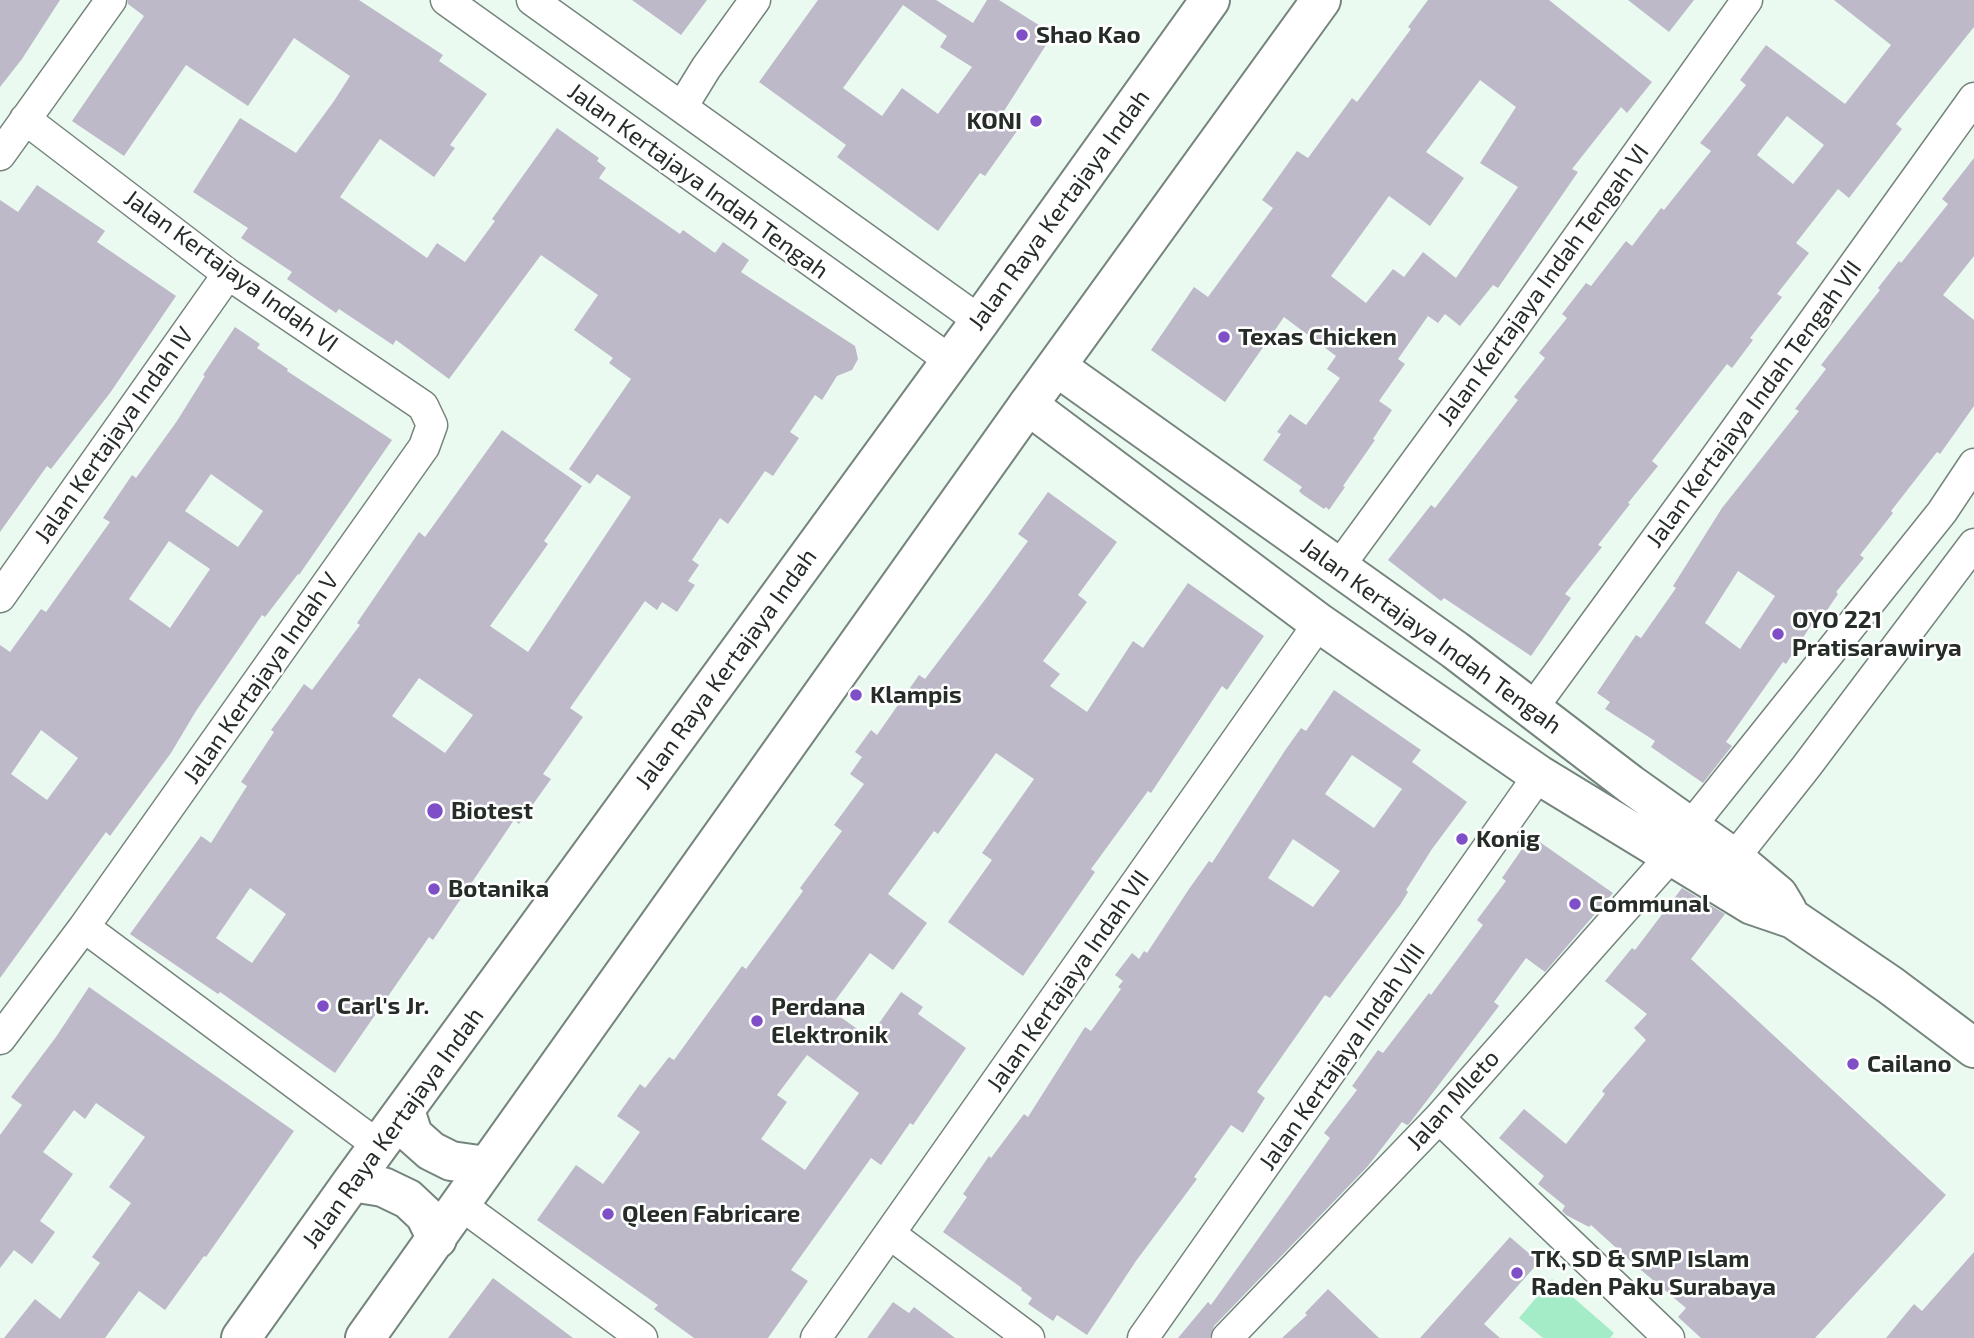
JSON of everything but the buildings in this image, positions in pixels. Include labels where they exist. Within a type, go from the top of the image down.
[{"type":"main road","name":"Jalan Raya Kertajaya Indah","points":[[241,1338],[1210,0]]},
{"type":"main road","points":[[365,1338],[1028,404],[1321,0]]},
{"type":"main road","name":"Jalan Kertajaya Indah Tengah","points":[[1057,367],[1455,650],[1630,784],[1701,852]]},
{"type":"main road","name":"Jalan Kertajaya Indah Tengah","points":[[1028,404],[1319,623],[1539,775],[1605,817],[1701,852]]},
{"type":"main road","points":[[1123,475],[1152,435]]},
{"type":"main road","points":[[1605,817],[1630,784]]},
{"type":"main road","points":[[1701,852],[1752,905],[1793,919],[1890,985],[1974,1048]]},
{"type":"main road","points":[[405,1110],[413,1135],[431,1151],[451,1161],[486,1166]]},
{"type":"main road","points":[[352,1182],[383,1187],[408,1199],[425,1215],[437,1239]]},
{"type":"street","points":[[0,155],[111,0]]},
{"type":"street","name":"Jalan Kertajaya Indah Tengah","points":[[446,0],[951,361]]},
{"type":"street","name":"Jalan Kertajaya Indah Tengah","points":[[532,0],[980,321]]},
{"type":"street","points":[[681,107],[755,0]]},
{"type":"street","name":"Jalan Kertajaya Indah Tengah VI","points":[[1338,568],[1507,337],[1747,0]]},
{"type":"street","name":"Jalan Kertajaya Indah Tengah VII","points":[[1532,709],[1974,98]]},
{"type":"street","name":"Jalan Kertajaya Indah VI","points":[[26,119],[228,274],[423,406],[432,425]]},
{"type":"street","name":"Jalan Kertajaya Indah IV","points":[[0,597],[228,274]]},
{"type":"street","name":"Jalan Kertajaya Indah V","points":[[0,1039],[84,927],[424,447],[432,425]]},
{"type":"street","points":[[1701,852],[1974,464]]},
{"type":"street","points":[[1701,852],[1806,767],[1974,544]]},
{"type":"street","name":"Jalan Kertajaya Indah VII","points":[[816,1338],[1319,623]]},
{"type":"street","name":"Jalan Kertajaya Indah VIII","points":[[1143,1338],[1539,775]]},
{"type":"street","name":"Jalan Mleto","points":[[1227,1338],[1438,1118],[1701,852]]},
{"type":"street","points":[[84,927],[379,1146]]},
{"type":"street","points":[[1438,1118],[1669,1338]]},
{"type":"street","points":[[461,1205],[642,1338]]},
{"type":"street","points":[[890,1234],[1029,1338]]},
{"type":"green space","points":[[1552,1279],[1614,1333],[1610,1338],[1543,1338],[1519,1318]]},
{"type":"place","name":"Shao Kao","points":[[1022,35]]},
{"type":"place","name":"KONI","points":[[1036,121]]},
{"type":"place","name":"Texas Chicken","points":[[1224,337]]},
{"type":"place","name":"OYO 221 Pratisarawirya","points":[[1778,634]]},
{"type":"place","name":"Klampis","points":[[856,695]]},
{"type":"place","name":"Biotest","points":[[435,811]]},
{"type":"place","name":"Konig","points":[[1462,839]]},
{"type":"place","name":"Botanika","points":[[434,889]]},
{"type":"place","name":"Communal","points":[[1575,904]]},
{"type":"place","name":"Carl's Jr.","points":[[323,1006]]},
{"type":"place","name":"Perdana Elektronik","points":[[757,1021]]},
{"type":"place","name":"Cailano","points":[[1853,1064]]},
{"type":"place","name":"Qleen Fabricare","points":[[608,1214]]},
{"type":"place","name":"TK, SD & SMP Islam Raden Paku Surabaya","points":[[1517,1273]]}]
